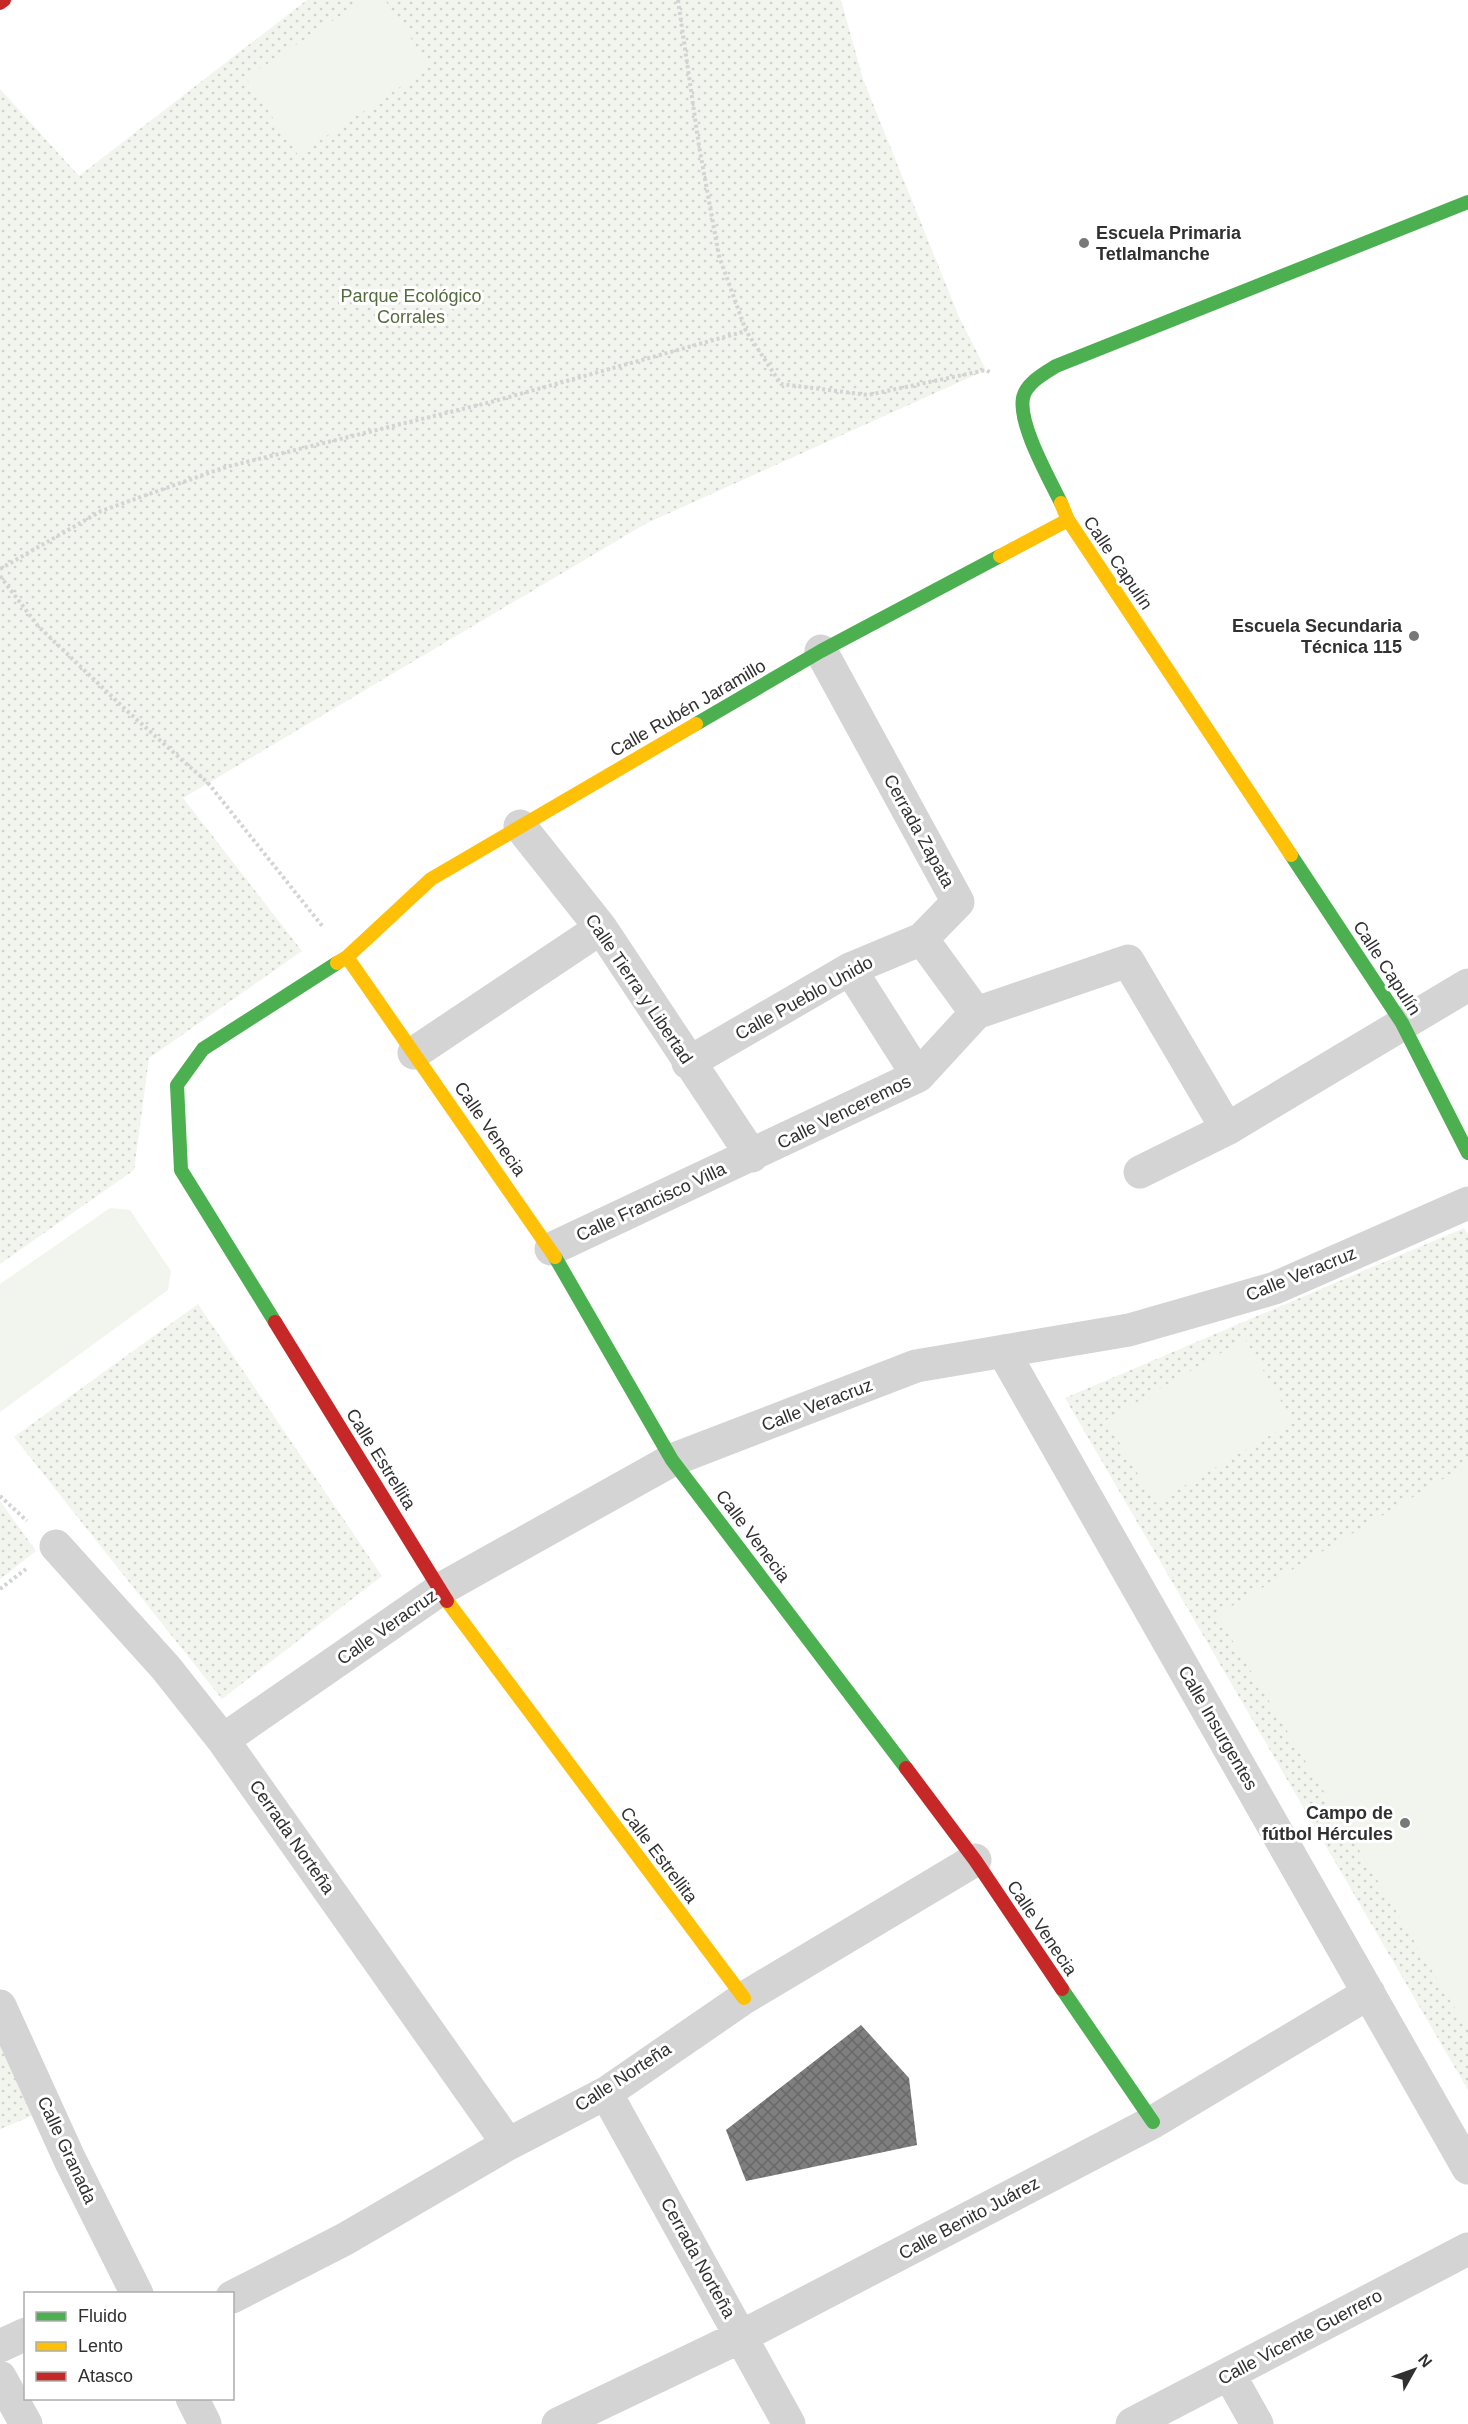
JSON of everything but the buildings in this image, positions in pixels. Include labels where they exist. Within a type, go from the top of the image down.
[{"type":"street","points":[[0,3],[3,0]]},
{"type":"street","points":[[1023,396],[1037,378],[1056,366],[1468,202]]},
{"type":"street","name":"Calle Capulín","points":[[1023,396],[1023,419],[1068,520],[1402,1023],[1468,1153]]},
{"type":"street","name":"Calle Rubén Jaramillo","points":[[347,957],[430,879],[822,651],[1068,520]]},
{"type":"street","name":"Cerrada Zapata","points":[[822,651],[958,902],[922,939]]},
{"type":"street","name":"Calle Tierra y Libertad","points":[[520,826],[601,928],[688,1063],[752,1156]]},
{"type":"street","points":[[414,1053],[601,928]]},
{"type":"street","points":[[922,939],[976,1013]]},
{"type":"street","name":"Calle Pueblo Unido","points":[[688,1063],[850,969],[922,939]]},
{"type":"street","name":"Calle Venecia","points":[[347,957],[551,1249],[672,1460],[975,1860],[1153,2122]]},
{"type":"street","name":"Calle Estrellita","points":[[347,957],[203,1049],[177,1085],[181,1170],[455,1614],[744,1998]]},
{"type":"street","points":[[918,1076],[976,1013],[1128,961],[1227,1129]]},
{"type":"street","name":"Calle Venceremos","points":[[752,1156],[918,1076],[850,969]]},
{"type":"street","points":[[1140,1172],[1227,1129],[1468,985]]},
{"type":"street","name":"Calle Francisco Villa","points":[[551,1249],[752,1156]]},
{"type":"street","name":"Calle Veracruz","points":[[223,1740],[441,1589],[672,1460],[916,1366],[1130,1330],[1275,1288],[1468,1203]]},
{"type":"street","name":"Calle Insurgentes","points":[[1003,1351],[1468,2168]]},
{"type":"street","name":"Cerrada Norteña","points":[[56,1546],[166,1668],[223,1740],[508,2144]]},
{"type":"street","name":"Calle Norteña","points":[[234,2296],[345,2238],[508,2144],[606,2093],[744,1998],[975,1860]]},
{"type":"street","name":"Calle Benito Juárez","points":[[558,2424],[742,2336],[1153,2122],[1369,1993]]},
{"type":"street","name":"Calle Granada","points":[[0,2006],[70,2160],[136,2292]]},
{"type":"street","name":"Cerrada Norteña","points":[[606,2093],[789,2424]]},
{"type":"street","name":"Calle Vicente Guerrero","points":[[1132,2424],[1468,2249]]},
{"type":"street","points":[[0,2346],[24,2335]]},
{"type":"street","points":[[1229,2374],[1257,2424]]},
{"type":"street","points":[[0,2377],[26,2424]]},
{"type":"street","points":[[193,2400],[205,2424]]},
{"type":"path","points":[[678,0],[699,146],[719,256],[746,331],[781,384],[868,395],[987,370],[1023,396]]},
{"type":"path","points":[[0,569],[101,511],[226,467],[491,402],[746,331]]},
{"type":"path","points":[[0,576],[38,626],[126,710],[208,783],[347,957]]},
{"type":"green space","name":"Parque Ecológico Corrales","points":[[307,0],[841,0],[863,79],[959,317],[986,370],[645,524],[183,798],[302,951],[149,1058],[134,1170],[0,1264],[0,89],[79,176]]},
{"type":"green space","points":[[364,0],[385,0],[430,67],[298,155],[246,78]]},
{"type":"green space","points":[[110,1208],[130,1210],[171,1271],[168,1290],[0,1412],[0,1284]]},
{"type":"green space","points":[[1464,1228],[1468,1234],[1468,2090],[1065,1398]]},
{"type":"green space","points":[[198,1304],[382,1576],[222,1699],[14,1437]]},
{"type":"green space","points":[[1245,1339],[1293,1422],[1155,1503],[1106,1420]]},
{"type":"green space","name":"Campo de fútbol Hércules","points":[[1468,1464],[1468,2030],[1217,1615]]},
{"type":"green space","points":[[0,1501],[36,1551],[0,1579]]},
{"type":"green space","points":[[0,2038],[34,2115],[0,2129]]},
{"type":"traffic: fast","points":[[1061,503],[1036,451],[1025,422],[1023,409],[1025,393],[1042,375],[1056,366],[1468,202]]},
{"type":"traffic: fast","points":[[696,724],[821,651],[1000,556]]},
{"type":"traffic: fast","points":[[1291,855],[1402,1023],[1468,1153]]},
{"type":"traffic: fast","points":[[275,1322],[181,1170],[177,1085],[203,1049],[337,963]]},
{"type":"traffic: fast","points":[[555,1257],[672,1460],[906,1768]]},
{"type":"traffic: fast","points":[[1062,1989],[1153,2122]]},
{"type":"traffic: slow","points":[[1061,503],[1068,520],[1291,855]]},
{"type":"traffic: slow","points":[[1000,556],[1068,520]]},
{"type":"traffic: slow","points":[[337,963],[347,957],[431,879],[696,724]]},
{"type":"traffic: slow","points":[[347,957],[555,1257]]},
{"type":"traffic: slow","points":[[447,1601],[744,1998]]},
{"type":"traffic: jam","points":[[0,3],[4,0]]},
{"type":"traffic: jam","points":[[275,1322],[447,1601]]},
{"type":"traffic: jam","points":[[906,1768],[975,1860],[1062,1989]]},
{"type":"place","name":"Escuela Primaria Tetlalmanche","points":[[1084,243]]},
{"type":"place","name":"Escuela Secundaria Técnica 115","points":[[1414,636]]},
{"type":"place","name":"Campo de fútbol Hércules","points":[[1405,1823]]}]
